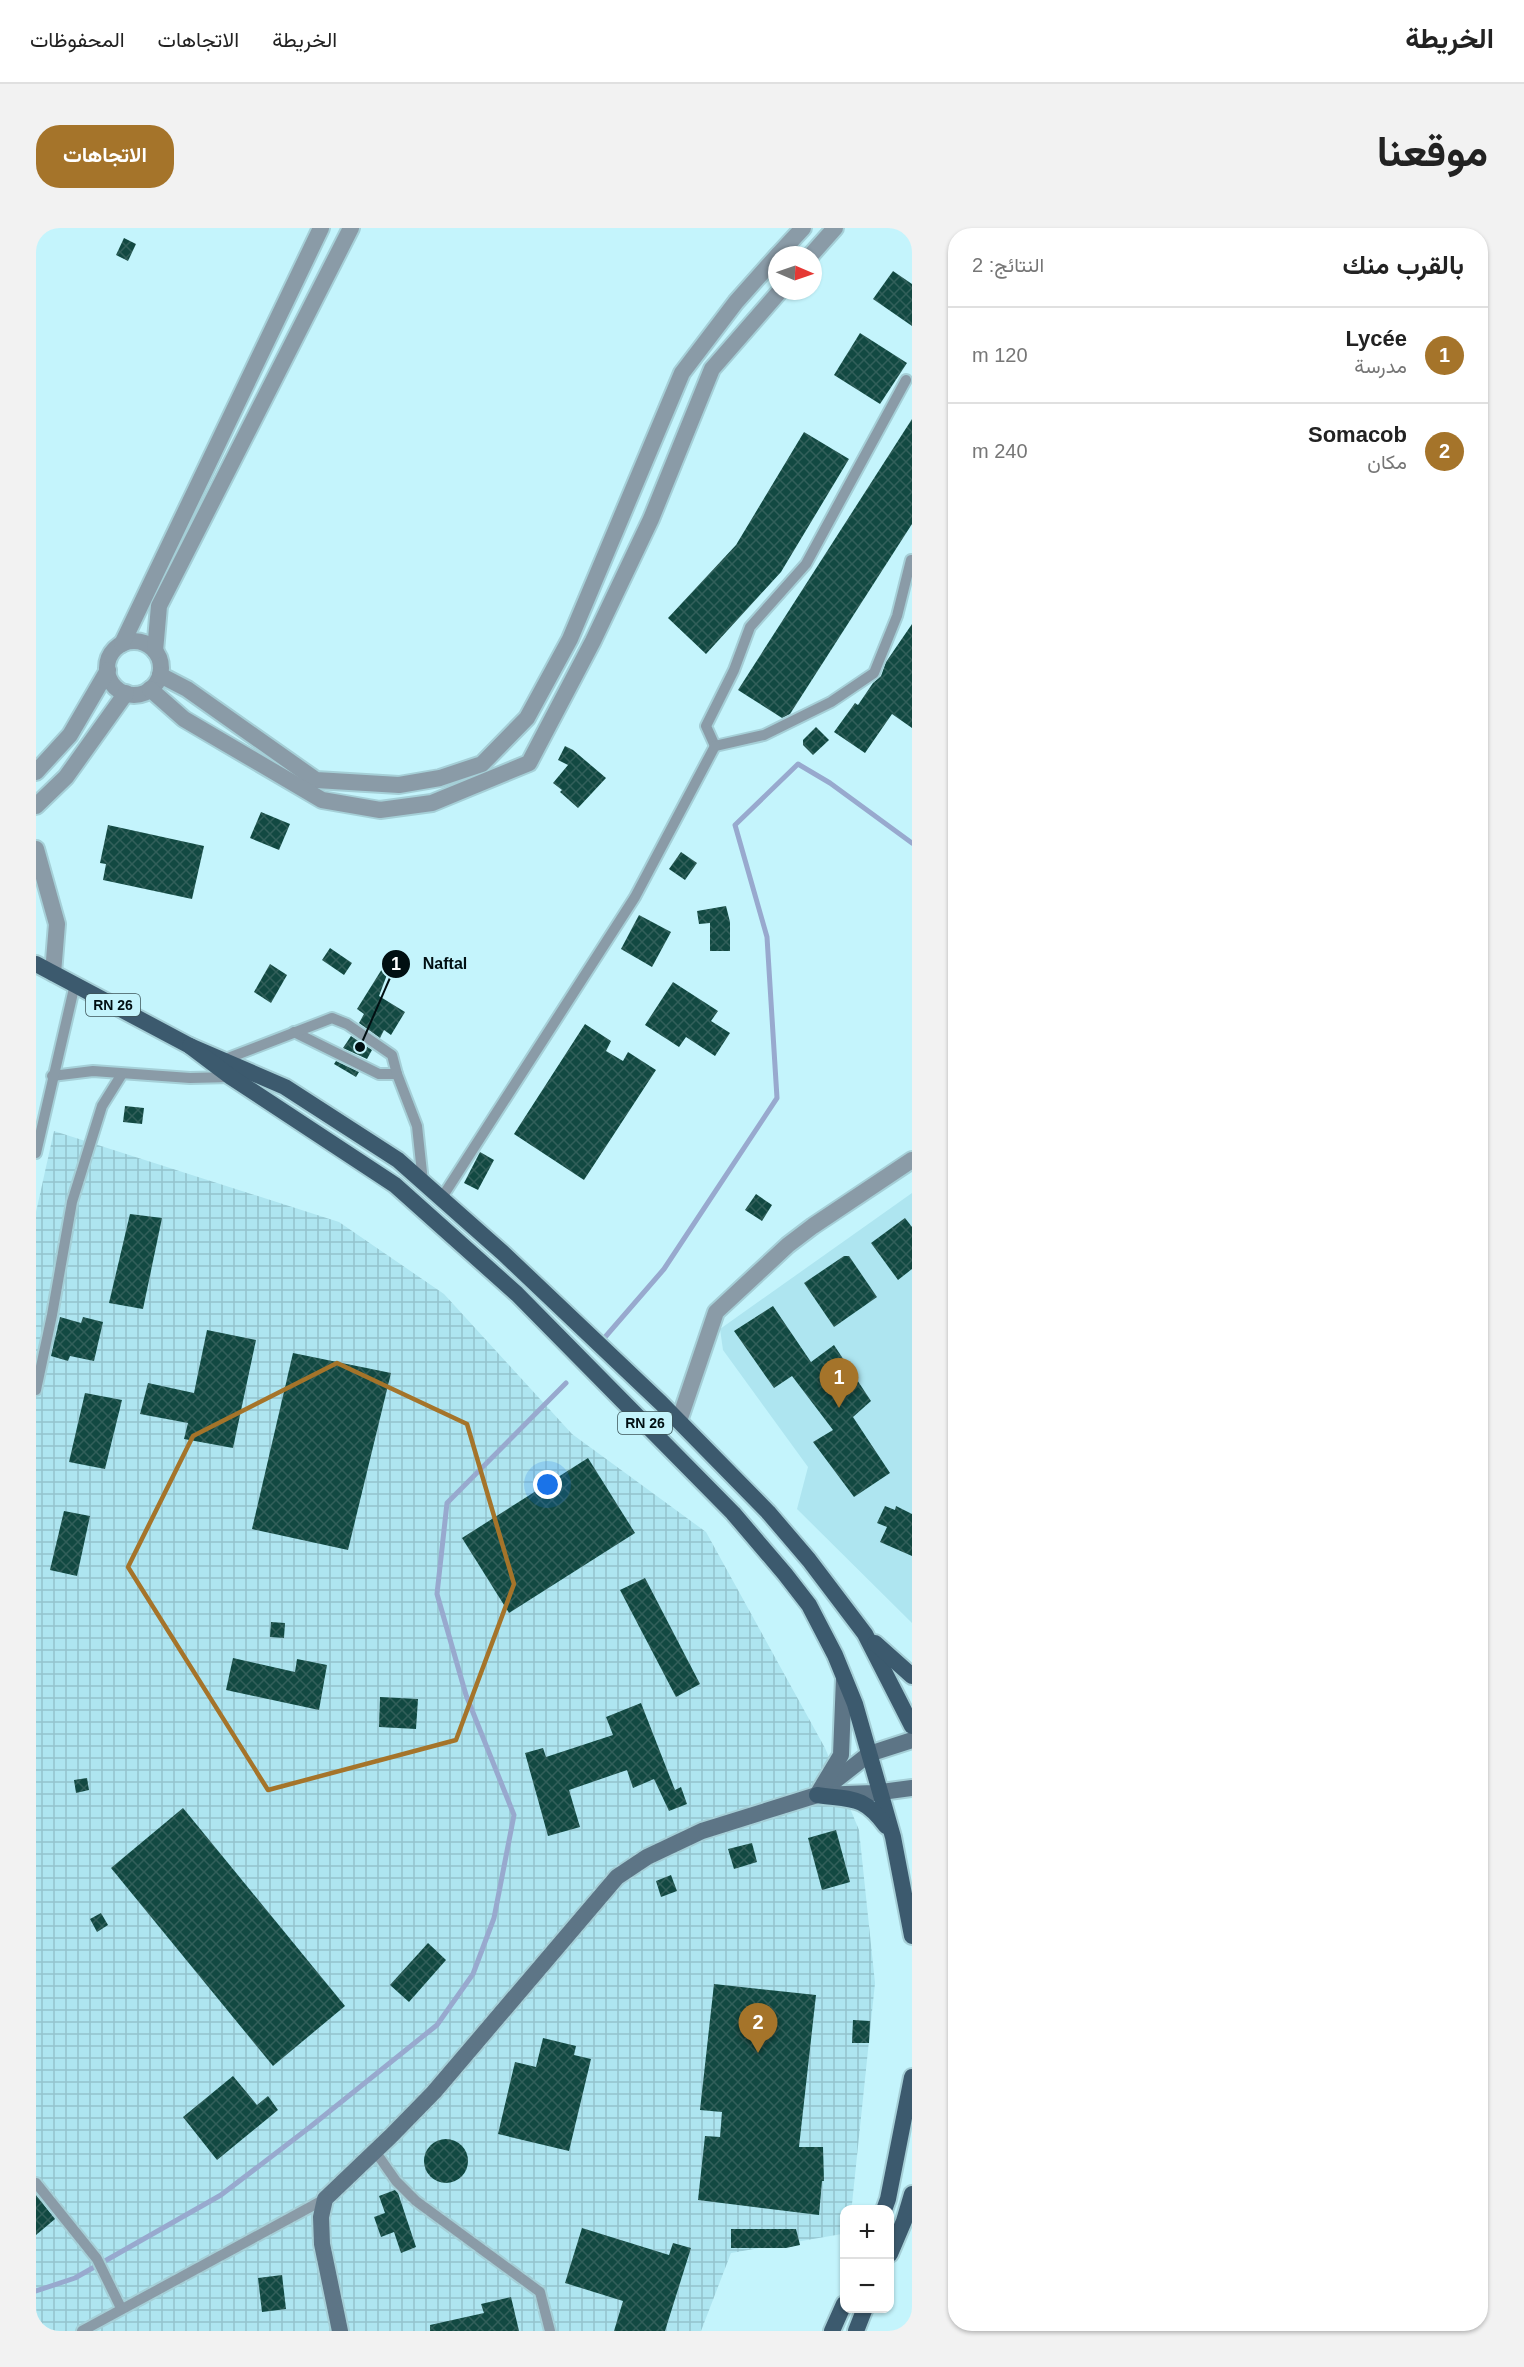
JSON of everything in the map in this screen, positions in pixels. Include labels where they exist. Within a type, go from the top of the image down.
[{"type":"main road","name":"RN 26","points":[[36,964],[190,1046],[285,1087],[398,1160],[503,1253],[679,1421],[768,1512],[809,1560],[865,1634],[912,1726]]},
{"type":"main road","name":"RN 26","points":[[190,1046],[231,1077],[394,1185],[517,1294],[733,1513],[809,1605],[855,1704],[893,1837],[912,1936]]},
{"type":"main road","points":[[865,1634],[912,1676]]},
{"type":"main road","points":[[817,1795],[830,1777],[841,1755],[844,1678]]},
{"type":"main road","points":[[817,1795],[869,1754],[912,1740]]},
{"type":"main road","points":[[340,2331],[322,2244],[321,2217],[326,2199],[434,2092],[617,1876],[647,1857],[702,1831],[817,1795],[912,1788]]},
{"type":"main road","points":[[817,1795],[861,1802],[874,1810],[893,1837]]},
{"type":"main road","points":[[886,2205],[912,2077]]},
{"type":"main road","points":[[894,2245],[912,2194]]},
{"type":"main road","points":[[832,2331],[840,2313]]},
{"type":"main road","points":[[856,2331],[864,2313]]},
{"type":"street","points":[[36,772],[70,735],[108,670],[110,657],[122,644],[321,228]]},
{"type":"street","points":[[155,651],[159,606],[351,228]]},
{"type":"street","points":[[787,246],[803,228]]},
{"type":"street","points":[[819,246],[835,228]]},
{"type":"street","points":[[160,675],[187,689],[316,780],[399,785],[440,778],[482,764],[527,717],[570,639],[682,373],[736,302],[768,267]]},
{"type":"street","points":[[150,689],[184,719],[322,800],[380,810],[432,803],[529,763],[594,641],[651,519],[712,369],[772,300]]},
{"type":"street","points":[[108,670],[112,683],[126,693],[143,694],[150,689],[160,675],[159,658],[155,651],[140,642],[122,644]]},
{"type":"street","points":[[36,806],[66,777],[126,693]]},
{"type":"street","points":[[36,849],[57,924],[52,972]]},
{"type":"street","points":[[679,1421],[716,1312],[788,1245],[912,1160]]},
{"type":"lane","points":[[715,746],[706,726],[734,670],[750,627],[806,564],[906,380]]},
{"type":"lane","points":[[441,1199],[635,897],[715,746],[764,735],[831,702],[874,673],[897,616],[911,560]]},
{"type":"lane","points":[[36,1153],[75,984]]},
{"type":"lane","points":[[223,1060],[332,1018],[347,1024],[392,1055],[417,1126],[423,1182]]},
{"type":"lane","points":[[294,1032],[380,1074],[397,1074]]},
{"type":"lane","points":[[52,1076],[93,1071],[190,1078],[231,1077]]},
{"type":"lane","points":[[36,1390],[72,1202],[102,1106],[122,1074]]},
{"type":"lane","points":[[375,2151],[396,2181],[416,2201],[540,2292],[550,2331]]},
{"type":"lane","points":[[36,2183],[98,2259],[121,2308]]},
{"type":"lane","points":[[82,2331],[326,2199]]},
{"type":"highlighted area","points":[[337,1363],[467,1424],[514,1584],[456,1740],[268,1790],[128,1567],[193,1436]]},
{"type":"shaded area","points":[[54,1131],[339,1222],[444,1294],[572,1434],[706,1532],[825,1748],[859,1830],[875,1983],[852,2204],[840,2205],[840,2234],[731,2253],[701,2331],[36,2331],[36,1212]]},
{"type":"shaded area","points":[[912,1193],[912,1623],[797,1509],[808,1467],[723,1350],[720,1329]]},
{"type":"building","points":[[124,238],[136,244],[128,261],[116,255]]},
{"type":"building","points":[[893,271],[912,284],[912,326],[873,299]]},
{"type":"building","points":[[860,333],[907,363],[880,404],[834,375]]},
{"type":"building","points":[[912,419],[912,524],[790,714],[782,718],[738,690]]},
{"type":"building","points":[[804,432],[849,459],[781,572],[706,654],[668,618],[736,545]]},
{"type":"building","points":[[912,624],[912,728],[892,714],[865,753],[834,732],[855,703],[858,705],[873,683],[881,676],[886,662]]},
{"type":"building","points":[[816,727],[829,740],[813,755],[803,745],[803,740]]},
{"type":"building","points":[[565,746],[606,778],[578,808],[553,783],[568,765],[558,760]]},
{"type":"building","points":[[261,812],[290,824],[279,850],[250,838]]},
{"type":"building","points":[[108,825],[204,846],[192,899],[103,880],[106,864],[100,863]]},
{"type":"building","points":[[681,852],[697,863],[685,880],[669,869]]},
{"type":"building","points":[[726,906],[730,922],[730,951],[710,951],[710,923],[699,924],[697,911]]},
{"type":"building","points":[[639,915],[671,932],[652,967],[621,949]]},
{"type":"building","points":[[330,948],[352,963],[344,975],[322,960]]},
{"type":"building","points":[[270,964],[287,975],[271,1003],[254,992]]},
{"type":"building","points":[[382,969],[388,972],[379,996],[405,1012],[391,1035],[384,1030],[380,1038],[359,1023],[364,1014],[357,1009]]},
{"type":"building","points":[[673,982],[718,1011],[711,1021],[730,1033],[715,1056],[686,1037],[679,1047],[645,1025]]},
{"type":"building","points":[[585,1024],[611,1041],[606,1051],[623,1061],[628,1052],[656,1070],[584,1180],[514,1134]]},
{"type":"building","points":[[351,1036],[372,1050],[367,1059],[343,1048]]},
{"type":"building","points":[[336,1061],[359,1072],[356,1077],[334,1064]]},
{"type":"building","points":[[125,1106],[144,1108],[142,1124],[123,1122]]},
{"type":"building","points":[[480,1152],[494,1160],[478,1190],[464,1183]]},
{"type":"building","points":[[756,1194],[772,1205],[762,1221],[745,1210]]},
{"type":"building","points":[[130,1214],[162,1218],[143,1309],[109,1303]]},
{"type":"building","points":[[905,1218],[912,1227],[912,1269],[898,1280],[871,1243]]},
{"type":"building","points":[[844,1256],[849,1256],[877,1297],[834,1327],[804,1283]]},
{"type":"building","points":[[773,1306],[811,1362],[834,1345],[871,1401],[853,1417],[890,1473],[854,1497],[813,1442],[833,1430],[792,1376],[774,1388],[734,1331]]},
{"type":"building","points":[[60,1317],[81,1323],[83,1317],[103,1322],[94,1361],[70,1356],[68,1361],[51,1356]]},
{"type":"building","points":[[207,1330],[256,1340],[233,1448],[184,1439],[188,1423],[140,1414],[148,1383],[194,1393]]},
{"type":"building","points":[[293,1353],[391,1373],[348,1550],[252,1529]]},
{"type":"building","points":[[85,1393],[122,1400],[105,1469],[69,1462]]},
{"type":"building","points":[[588,1458],[635,1533],[509,1613],[462,1538]]},
{"type":"building","points":[[885,1506],[895,1510],[896,1506],[912,1514],[912,1556],[880,1542],[887,1527],[877,1523]]},
{"type":"building","points":[[64,1511],[90,1516],[77,1576],[50,1570]]},
{"type":"building","points":[[645,1578],[700,1684],[676,1697],[620,1590]]},
{"type":"building","points":[[271,1622],[285,1623],[284,1638],[270,1637]]},
{"type":"building","points":[[233,1658],[295,1672],[297,1659],[327,1665],[319,1710],[226,1690]]},
{"type":"building","points":[[380,1697],[418,1699],[416,1729],[379,1727]]},
{"type":"building","points":[[641,1703],[675,1790],[681,1787],[687,1804],[669,1811],[654,1779],[633,1788],[627,1770],[569,1790],[580,1827],[548,1836],[525,1753],[543,1748],[546,1757],[613,1735],[606,1717]]},
{"type":"building","points":[[87,1778],[89,1790],[76,1793],[74,1780]]},
{"type":"building","points":[[183,1808],[345,2006],[273,2066],[111,1868]]},
{"type":"building","points":[[836,1830],[850,1882],[822,1890],[808,1838]]},
{"type":"building","points":[[752,1843],[757,1862],[734,1869],[728,1849]]},
{"type":"building","points":[[671,1875],[677,1891],[661,1897],[656,1881]]},
{"type":"building","points":[[101,1913],[108,1925],[97,1932],[90,1919]]},
{"type":"building","points":[[428,1943],[446,1960],[409,2002],[390,1985]]},
{"type":"building","points":[[714,1984],[816,1995],[799,2147],[823,2147],[824,2181],[822,2181],[819,2215],[698,2200],[705,2136],[720,2137],[722,2112],[700,2110]]},
{"type":"building","points":[[853,2020],[870,2021],[869,2043],[852,2043]]},
{"type":"building","points":[[543,2038],[576,2046],[574,2055],[591,2059],[569,2151],[498,2134],[515,2062],[536,2067]]},
{"type":"building","points":[[233,2076],[257,2105],[268,2096],[278,2110],[217,2160],[183,2117]]},
{"type":"building","points":[[446,2139],[461,2146],[468,2161],[461,2176],[446,2183],[431,2176],[424,2161],[431,2146]]},
{"type":"building","points":[[395,2190],[416,2247],[401,2253],[394,2232],[381,2237],[374,2217],[385,2213],[379,2196]]},
{"type":"building","points":[[36,2195],[55,2219],[36,2235]]},
{"type":"building","points":[[582,2228],[669,2255],[673,2243],[691,2248],[665,2331],[614,2331],[623,2301],[565,2283]]},
{"type":"building","points":[[731,2229],[796,2229],[800,2245],[786,2248],[731,2248]]},
{"type":"building","points":[[282,2275],[286,2309],[262,2312],[258,2278]]},
{"type":"building","points":[[511,2297],[519,2331],[430,2331],[430,2325],[484,2313],[481,2304]]},
{"type":"waterway","points":[[606,1336],[664,1269],[777,1098],[767,937],[735,825],[798,764],[830,783],[912,843]]},
{"type":"waterway","points":[[36,2291],[75,2278],[221,2195],[437,2025],[473,1974],[494,1918],[514,1815],[466,1695],[437,1594],[447,1503],[566,1383]]},
{"type":"place","name":"Naftal","points":[[360,1047]]},
{"type":"place","name":"Lycée","points":[[839,1408]]},
{"type":"place","name":"Somacob","points":[[758,2053]]}]
